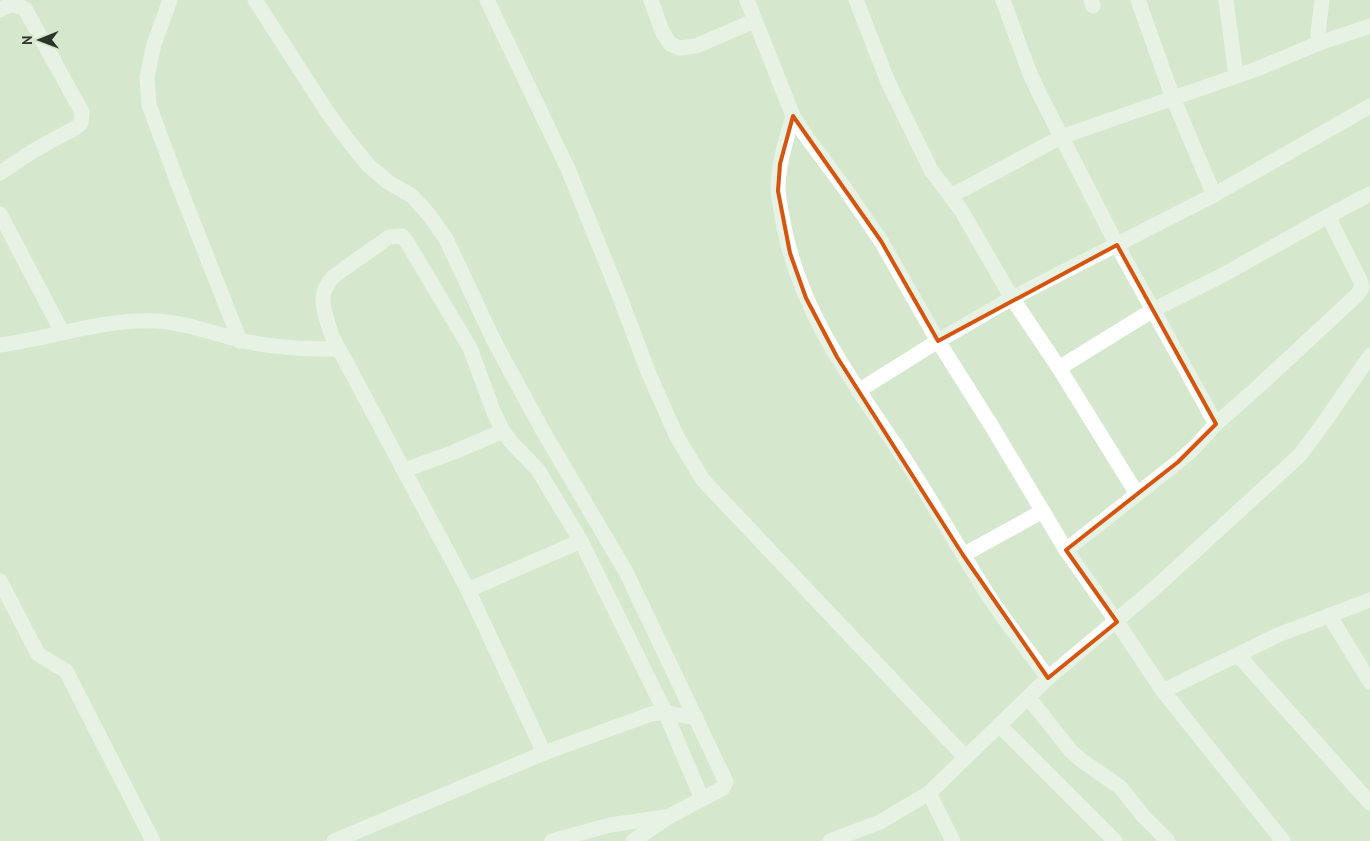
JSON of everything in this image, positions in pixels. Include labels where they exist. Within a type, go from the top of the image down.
[{"type":"street","points":[[170,0],[154,44],[147,77],[149,105],[177,182],[240,340]]},
{"type":"street","points":[[255,0],[326,110],[352,145],[368,165],[388,182],[412,196],[430,216],[446,239],[495,343],[542,431],[626,572],[726,782],[723,788],[668,817],[633,841]]},
{"type":"street","points":[[487,0],[568,169],[649,374],[677,438],[693,465],[715,493],[965,757]]},
{"type":"street","points":[[651,0],[662,31],[670,44],[680,48],[696,46],[754,21]]},
{"type":"street","points":[[747,0],[793,116],[881,241],[938,341],[991,424],[1066,550],[1117,622],[1162,691],[1283,841]]},
{"type":"street","points":[[856,0],[888,82],[938,180],[970,224],[1012,298],[1059,368],[1137,494]]},
{"type":"street","points":[[1003,0],[1030,74],[1061,137],[1117,245],[1216,424]]},
{"type":"street","points":[[1138,0],[1173,98],[1214,195]]},
{"type":"street","points":[[1226,0],[1236,76]]},
{"type":"street","points":[[1319,43],[1318,33],[1322,0]]},
{"type":"street","points":[[0,10],[7,5],[17,5],[25,9],[82,112],[82,123],[33,151],[0,173]]},
{"type":"street","points":[[951,196],[1061,137],[1236,76],[1319,43],[1370,26]]},
{"type":"street","points":[[858,391],[1012,298],[1214,195],[1370,106]]},
{"type":"street","points":[[793,116],[780,164],[778,191],[790,253],[806,298],[837,357],[858,391],[909,465],[990,597],[1048,678]]},
{"type":"street","points":[[1059,368],[1153,310],[1223,275],[1370,194]]},
{"type":"street","points":[[0,214],[62,332]]},
{"type":"street","points":[[1066,550],[1192,449],[1216,424],[1358,294],[1362,286],[1360,280],[1328,216]]},
{"type":"street","points":[[544,753],[468,590],[405,470],[338,349],[330,329],[322,296],[328,282],[389,236],[402,236],[470,348],[503,432],[538,470],[549,485],[581,541],[665,712],[702,799]]},
{"type":"street","points":[[0,345],[29,341],[62,332],[117,322],[160,322],[179,324],[240,340],[292,348],[338,349]]},
{"type":"street","points":[[830,841],[880,822],[929,792],[1048,678],[1117,622],[1300,455],[1370,356]]},
{"type":"street","points":[[405,470],[503,432]]},
{"type":"street","points":[[963,555],[1043,511]]},
{"type":"street","points":[[468,590],[581,541]]},
{"type":"street","points":[[0,581],[38,654],[66,671],[153,841]]},
{"type":"street","points":[[1162,691],[1278,635],[1370,600]]},
{"type":"street","points":[[1329,615],[1370,682]]},
{"type":"street","points":[[1238,655],[1370,803]]},
{"type":"street","points":[[1024,701],[1071,751],[1087,765],[1120,788],[1144,817],[1168,841]]},
{"type":"street","points":[[334,841],[544,753],[651,714],[665,712],[683,717],[696,717]]},
{"type":"street","points":[[1003,720],[1116,841]]},
{"type":"street","points":[[929,792],[953,841]]},
{"type":"street","points":[[552,841],[610,825],[668,817]]},
{"type":"highlighted area","points":[[793,116],[881,241],[938,341],[1117,245],[1216,424],[1178,462],[1066,550],[1117,622],[1048,678],[963,555],[837,357],[806,298],[790,253],[778,191],[780,164]]}]
